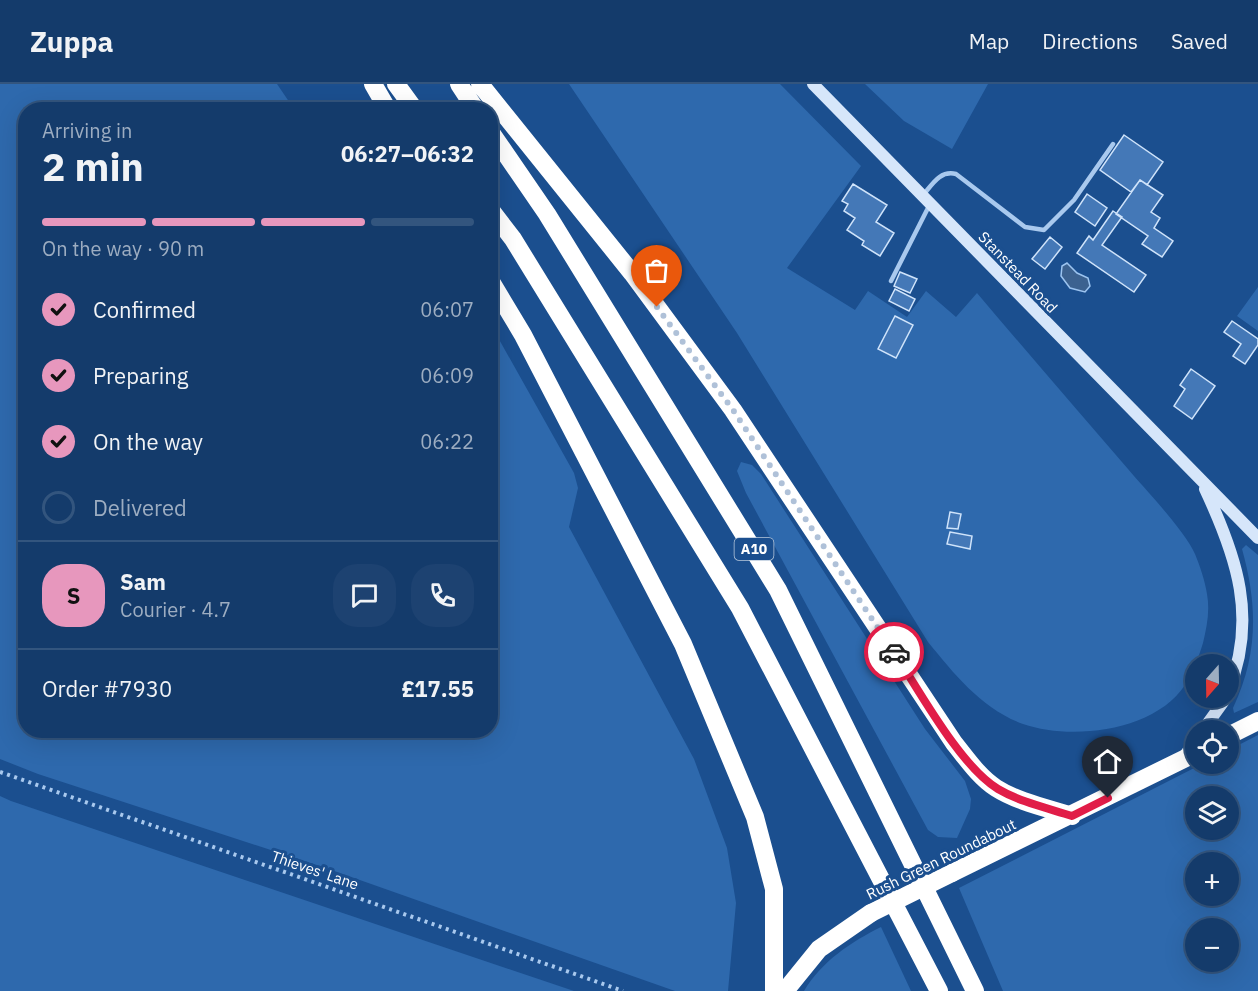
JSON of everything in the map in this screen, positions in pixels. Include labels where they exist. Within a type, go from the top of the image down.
[{"type":"highway","points":[[373,84],[383,102]]},
{"type":"highway","points":[[396,84],[409,102]]},
{"type":"highway","points":[[459,84],[471,102]]},
{"type":"highway","points":[[480,84],[494,102]]},
{"type":"highway","points":[[498,106],[632,273],[733,410],[954,743],[978,772],[995,787],[1014,797],[1072,816]]},
{"type":"highway","name":"A10","points":[[498,142],[547,214],[778,590],[975,991]]},
{"type":"highway","name":"A10","points":[[498,219],[513,239],[740,608],[939,991]]},
{"type":"highway","points":[[498,293],[524,334],[683,644],[755,817],[774,889],[774,991]]},
{"type":"highway","points":[[1239,730],[1258,721]]},
{"type":"highway","name":"Rush Green Roundabout","points":[[785,991],[819,949],[871,912],[1072,816],[1185,759]]},
{"type":"main road","name":"Stanstead Road","points":[[813,84],[1258,538]]},
{"type":"main road","name":"Stanstead Road","points":[[1201,480],[1232,546],[1241,575],[1244,645],[1239,666]]},
{"type":"lane","points":[[891,281],[926,200],[941,175],[949,172],[956,174],[1025,227],[1044,230],[1074,200],[1113,144]]},
{"type":"path","name":"Thieves' Lane","points":[[0,772],[623,991]]},
{"type":"shaded area","points":[[0,84],[277,84],[289,102],[18,102],[18,738],[498,738],[498,337],[574,473],[578,488],[569,527],[694,759],[727,848],[736,903],[728,991],[675,991],[323,867],[38,774],[0,759]]},
{"type":"shaded area","points":[[569,84],[780,84],[861,166],[787,268],[855,310],[868,291],[907,317],[926,291],[956,317],[977,293],[1164,510],[1195,554],[1207,594],[1207,625],[1199,654],[1185,654],[1185,685],[1171,701],[1154,713],[1111,728],[1088,731],[1065,732],[1023,724],[1008,718],[982,700],[970,690],[928,642],[737,333]]},
{"type":"shaded area","points":[[865,84],[988,84],[952,149],[904,121]]},
{"type":"shaded area","points":[[1067,263],[1077,273],[1088,278],[1090,286],[1085,292],[1070,288],[1061,276],[1062,266]]},
{"type":"shaded area","points":[[1258,287],[1258,331],[1237,316]]},
{"type":"shaded area","points":[[741,462],[752,465],[761,474],[925,729],[965,781],[971,799],[970,809],[957,838],[938,837],[928,830],[746,493],[737,471]]},
{"type":"shaded area","points":[[1246,545],[1258,555],[1258,702],[1234,713],[1233,708],[1239,708],[1239,693],[1247,669],[1253,630],[1251,590],[1242,549]]},
{"type":"shaded area","points":[[1258,735],[1258,991],[1003,991],[959,888],[1185,773],[1239,774],[1239,745]]},
{"type":"shaded area","points":[[0,796],[11,801],[574,991],[0,991]]},
{"type":"shaded area","points":[[881,927],[911,991],[804,991],[819,970],[838,953]]},
{"type":"building","points":[[1124,135],[1163,162],[1147,185],[1140,180],[1131,192],[1100,170]]},
{"type":"building","points":[[1140,180],[1163,195],[1151,212],[1160,218],[1154,228],[1173,241],[1162,257],[1142,244],[1148,236],[1116,214]]},
{"type":"building","points":[[853,184],[887,205],[876,222],[894,233],[880,256],[862,245],[864,241],[847,230],[855,218],[844,211],[848,204],[842,201]]},
{"type":"building","points":[[1087,194],[1107,208],[1095,226],[1075,212]]},
{"type":"building","points":[[1113,211],[1122,217],[1102,245],[1146,275],[1134,292],[1077,253],[1089,236],[1093,240]]},
{"type":"building","points":[[1050,237],[1062,247],[1045,269],[1032,259]]},
{"type":"building","points":[[900,272],[917,279],[910,293],[894,286]]},
{"type":"building","points":[[895,289],[915,299],[909,311],[889,301]]},
{"type":"building","points":[[895,316],[913,325],[896,358],[878,349]]},
{"type":"building","points":[[1232,321],[1258,339],[1258,345],[1245,364],[1233,356],[1241,344],[1224,332]]},
{"type":"building","points":[[1191,369],[1215,386],[1192,419],[1174,406],[1185,389],[1180,385]]},
{"type":"building","points":[[950,512],[961,514],[958,529],[947,528]]},
{"type":"building","points":[[950,532],[972,536],[970,549],[947,544]]},
{"type":"way so far","points":[[657,307],[733,410],[894,652]]},
{"type":"route","points":[[894,652],[954,743],[978,772],[995,787],[1014,797],[1072,816],[1108,798]]}]
